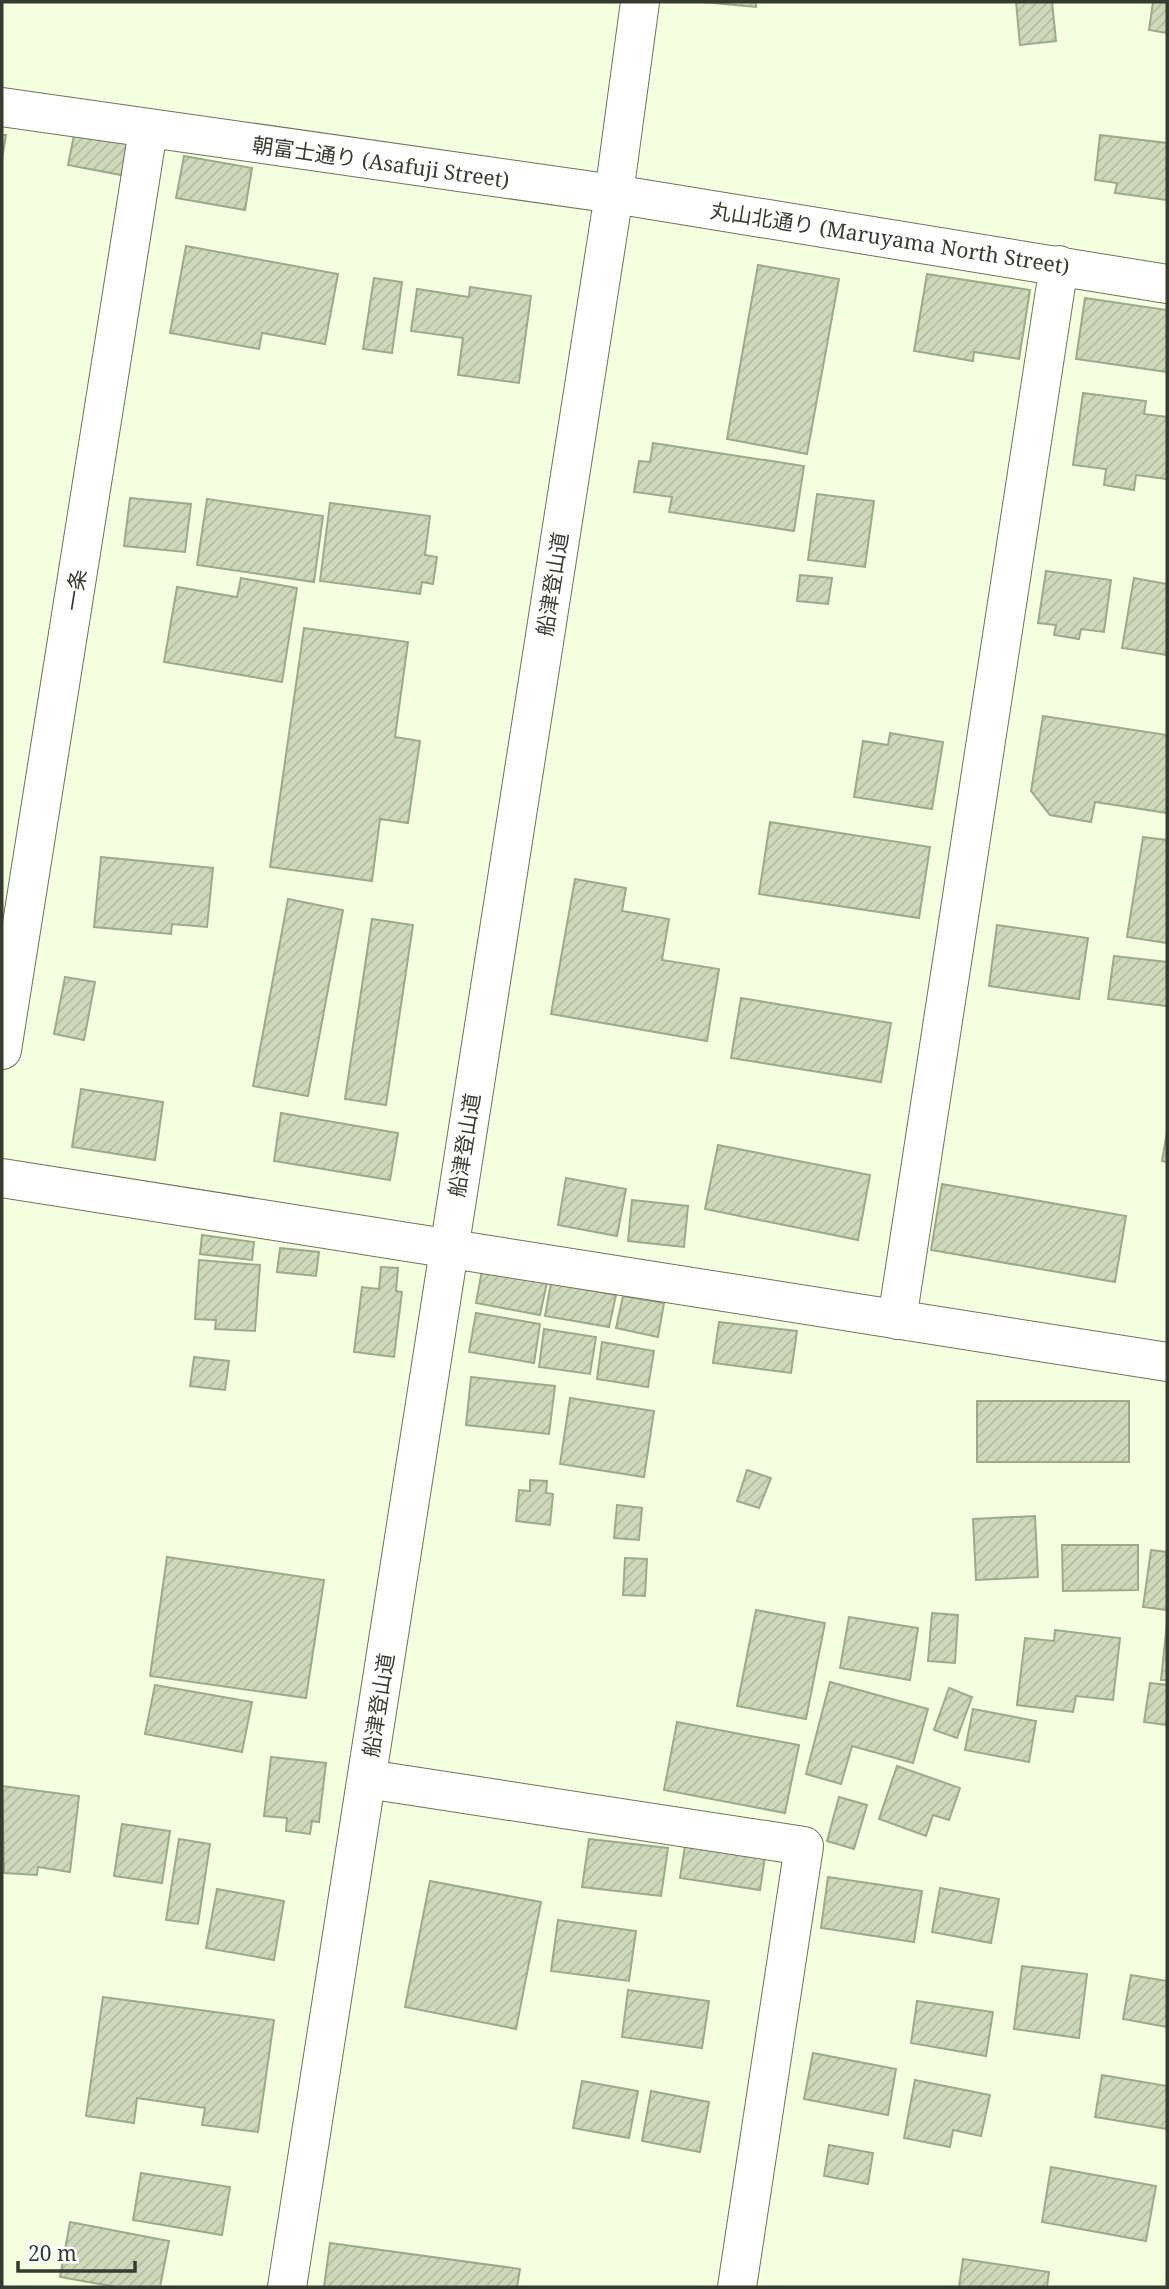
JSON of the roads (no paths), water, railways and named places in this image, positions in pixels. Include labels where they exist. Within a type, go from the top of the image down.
[{"type":"street","name":"船津登山道","points":[[288,2287],[614,194],[640,2]]},
{"type":"street","name":"朝富士通り (Asafuji Street)","points":[[2,107],[148,130],[614,194]]},
{"type":"street","name":"一条","points":[[2,1050],[148,130]]},
{"type":"street","name":"丸山北通り (Maruyama North Street)","points":[[614,194],[1167,284]]},
{"type":"street","points":[[897,1320],[1059,265]]},
{"type":"street","points":[[2,1178],[1167,1362]]},
{"type":"street","points":[[367,1779],[804,1846],[737,2287]]}]
